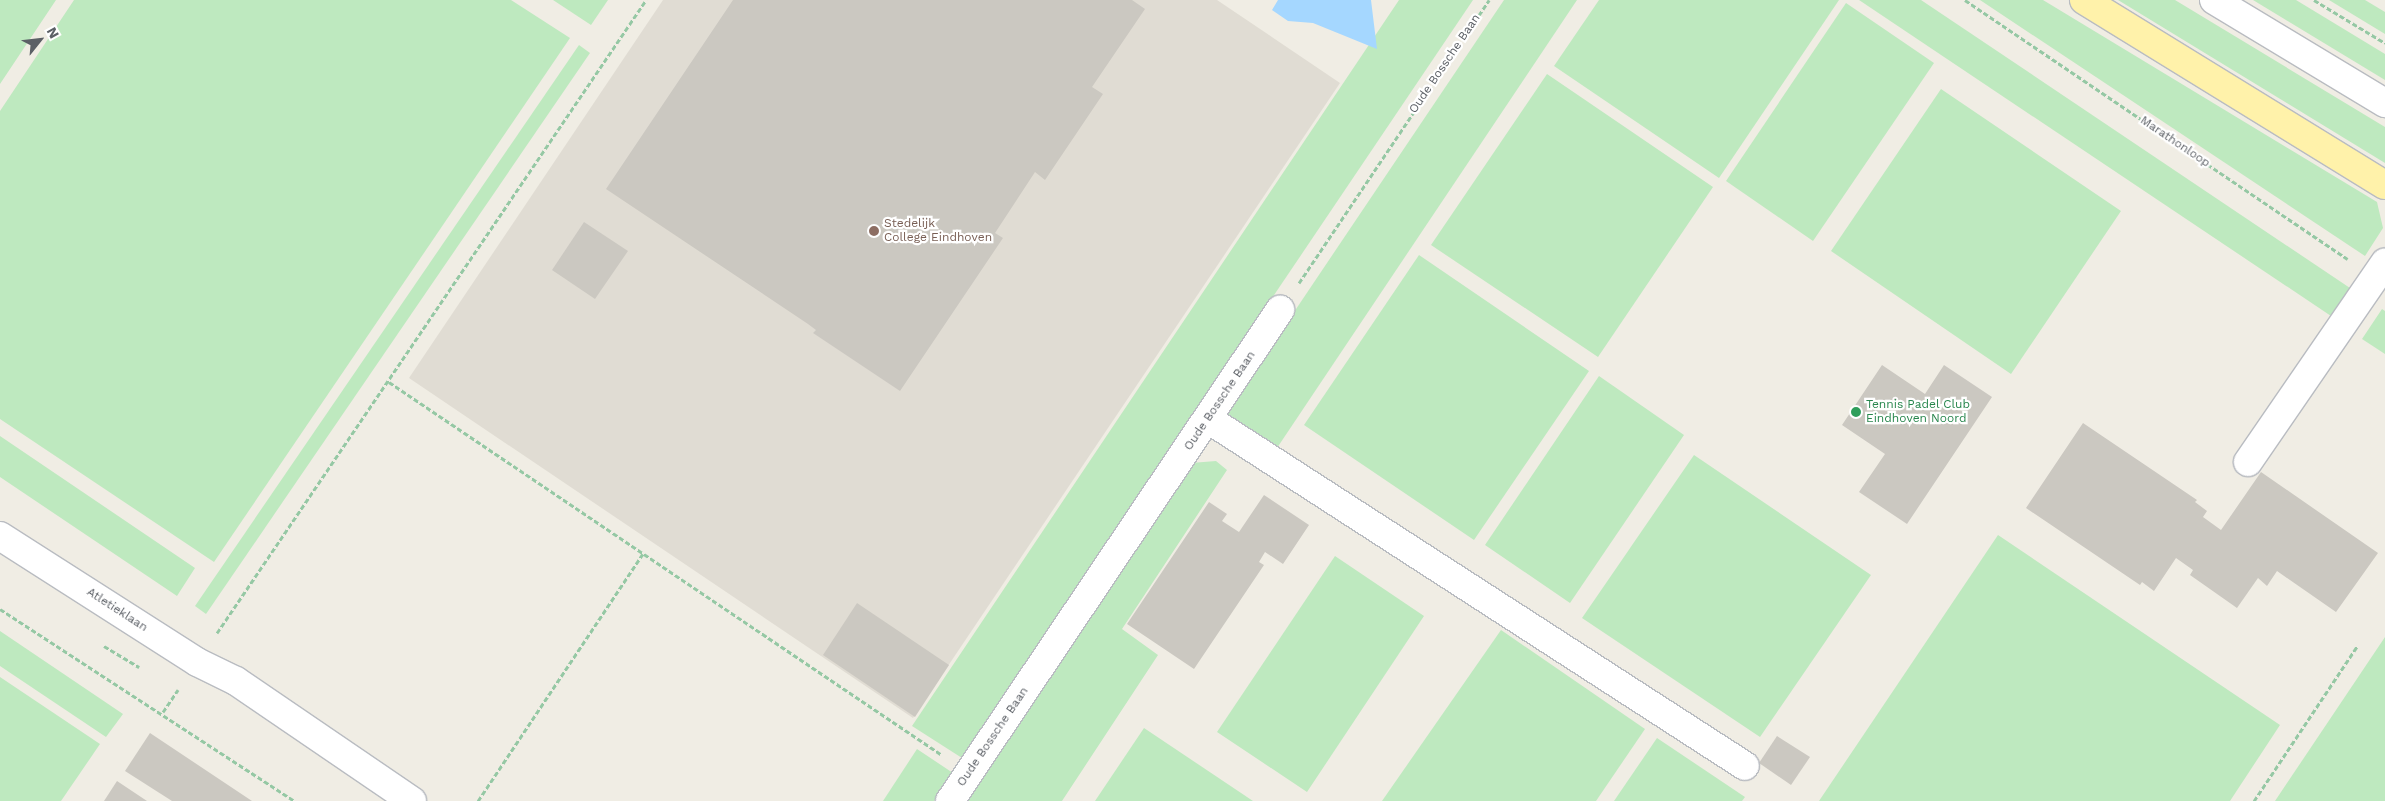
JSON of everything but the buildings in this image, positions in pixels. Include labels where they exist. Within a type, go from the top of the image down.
[{"type":"main road","points":[[2084,0],[2385,185]]},
{"type":"street","points":[[2214,0],[2385,103]]},
{"type":"street","points":[[2248,462],[2380,270]]},
{"type":"street","name":"Oude Bossche Baan","points":[[950,801],[1280,310]]},
{"type":"street","points":[[1208,419],[1745,766]]},
{"type":"street","name":"Atletieklaan","points":[[0,536],[197,662],[236,681],[412,801]]},
{"type":"path","points":[[163,712],[389,382],[646,0]]},
{"type":"path","name":"Oude Bossche Baan","points":[[1280,310],[1489,0]]},
{"type":"path","name":"Marathonloop","points":[[1965,0],[2380,270]]},
{"type":"path","points":[[2314,0],[2385,43]]},
{"type":"path","points":[[389,382],[969,773]]},
{"type":"path","points":[[478,801],[643,554]]},
{"type":"path","points":[[0,609],[163,712],[295,801]]},
{"type":"path","points":[[2254,801],[2358,645]]},
{"type":"shaded area","name":"Stedelijk College Eindhoven","points":[[663,0],[1217,0],[1340,83],[913,718],[409,378]]},
{"type":"green space","points":[[0,0],[56,0],[0,84]]},
{"type":"green space","points":[[74,0],[511,0],[570,38],[214,562],[0,419],[0,111]]},
{"type":"green space","points":[[553,0],[608,0],[591,25]]},
{"type":"green space","points":[[1399,0],[1473,0],[962,758],[912,726]]},
{"type":"green space","points":[[1504,0],[1577,0],[1277,448],[1226,413]]},
{"type":"green space","points":[[1599,0],[1839,0],[1719,178],[1554,66]]},
{"type":"green space","points":[[1859,0],[1921,0],[2350,288],[2331,316]]},
{"type":"green space","points":[[1980,0],[2043,0],[2377,202],[2383,228],[2365,256]]},
{"type":"green space","points":[[2118,0],[2175,0],[2385,127],[2385,163]]},
{"type":"green space","points":[[2253,0],[2296,0],[2385,54],[2385,80]]},
{"type":"green space","points":[[2329,0],[2365,0],[2385,12],[2385,34]]},
{"type":"green space","points":[[1846,3],[1934,63],[1813,241],[1726,181]]},
{"type":"green space","points":[[579,45],[590,53],[206,614],[195,606]]},
{"type":"green space","points":[[1547,74],[1713,187],[1598,357],[1431,245]]},
{"type":"green space","points":[[1941,89],[2121,211],[2011,374],[1831,251]]},
{"type":"green space","points":[[1419,255],[1589,371],[1474,540],[1304,425]]},
{"type":"green space","points":[[2382,309],[2385,311],[2385,354],[2362,339]]},
{"type":"green space","points":[[1599,376],[1684,435],[1570,603],[1485,545]]},
{"type":"green space","points":[[0,436],[195,568],[177,596],[0,477]]},
{"type":"green space","points":[[1694,455],[1871,575],[1760,737],[1582,618]]},
{"type":"green space","points":[[1216,461],[1227,470],[1122,629],[1158,655],[1062,801],[964,801],[1191,463]]},
{"type":"green space","points":[[1998,535],[2280,725],[2230,801],[1819,801]]},
{"type":"green space","points":[[1335,556],[1424,616],[1307,792],[1217,732]]},
{"type":"green space","points":[[1501,630],[1645,729],[1596,801],[1382,801]]},
{"type":"green space","points":[[0,631],[123,714],[106,737],[0,666]]},
{"type":"green space","points":[[2385,637],[2385,801],[2275,801]]},
{"type":"green space","points":[[0,677],[100,744],[61,801],[0,801]]},
{"type":"green space","points":[[1144,728],[1253,801],[1095,801]]},
{"type":"green space","points":[[1657,738],[1745,797],[1742,801],[1614,801]]},
{"type":"green space","points":[[917,749],[953,773],[934,801],[883,801]]},
{"type":"water","points":[[1278,0],[1371,0],[1377,49],[1313,23],[1288,21],[1272,10]]},
{"type":"place","name":"Stedelijk College Eindhoven","points":[[874,231]]},
{"type":"place","name":"Tennis Padel Club Eindhoven Noord","points":[[1856,412]]}]
